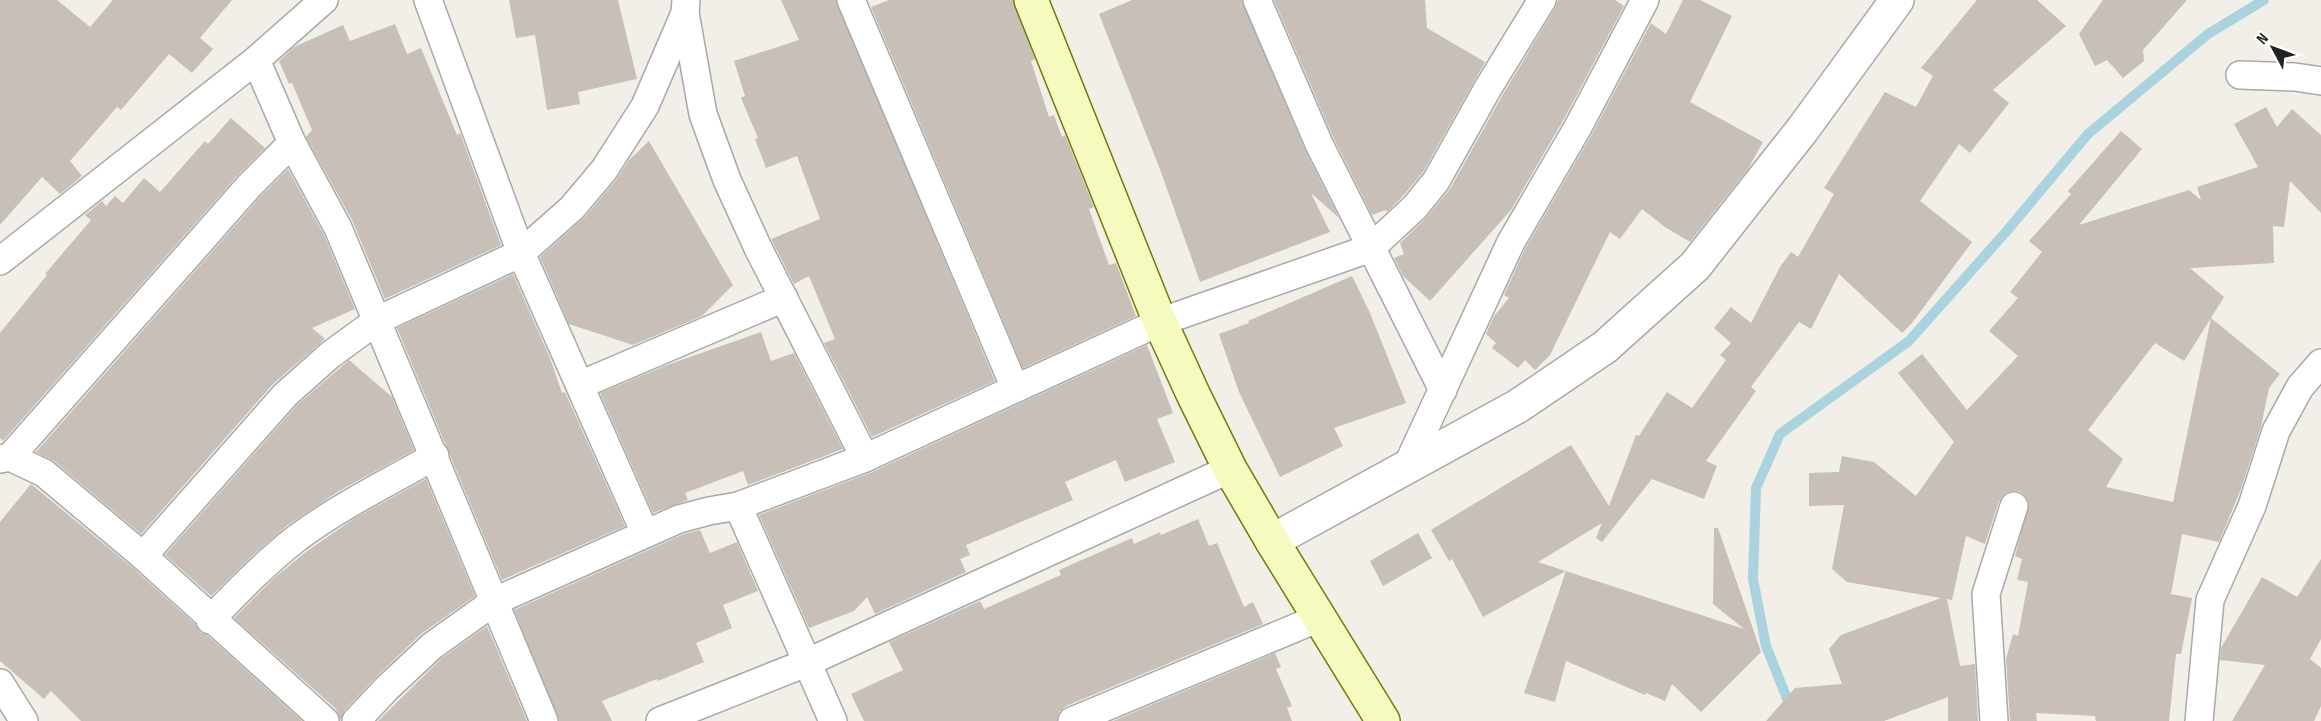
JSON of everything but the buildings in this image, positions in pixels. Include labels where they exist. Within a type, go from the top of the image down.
[{"type":"main road","points":[[1031,0],[1160,322],[1230,469],[1383,721]]},
{"type":"street","points":[[0,261],[256,60],[324,0]]},
{"type":"street","points":[[428,0],[521,253],[645,533]]},
{"type":"street","points":[[851,0],[1015,388]]},
{"type":"street","points":[[1257,0],[1318,144],[1443,390]]},
{"type":"street","points":[[356,721],[432,646],[495,601],[679,519],[738,506],[865,458],[1160,322],[1371,248],[1415,207],[1436,181],[1488,88],[1542,0]]},
{"type":"street","points":[[1407,466],[1511,242],[1578,127],[1645,0]]},
{"type":"street","points":[[1272,541],[1518,405],[1605,347],[1695,266],[1803,129],[1897,0]]},
{"type":"street","points":[[143,556],[285,395],[330,355],[378,320],[521,253],[572,208],[604,170],[645,106],[686,6]]},
{"type":"street","points":[[686,6],[703,114],[727,180],[865,458]]},
{"type":"street","points":[[256,60],[292,143],[338,228],[544,721]]},
{"type":"street","points":[[2240,75],[2295,77],[2321,81]]},
{"type":"street","points":[[292,143],[250,185],[5,458],[44,472],[143,556],[210,620],[325,721]]},
{"type":"street","points":[[580,386],[784,298]]},
{"type":"street","points":[[2199,721],[2210,600],[2252,506],[2276,431],[2300,387],[2321,363]]},
{"type":"street","points":[[210,620],[255,572],[298,538],[331,515],[435,456]]},
{"type":"street","points":[[660,721],[806,663],[1230,469]]},
{"type":"street","points":[[738,506],[833,721]]},
{"type":"street","points":[[1994,721],[1986,594],[2014,506]]},
{"type":"street","points":[[1072,721],[1319,618]]},
{"type":"street","points":[[0,683],[24,721]]},
{"type":"waterway","points":[[1796,721],[1766,646],[1753,579],[1756,488],[1780,434],[1909,341],[2005,233],[2088,134],[2208,34],[2264,0]]}]
